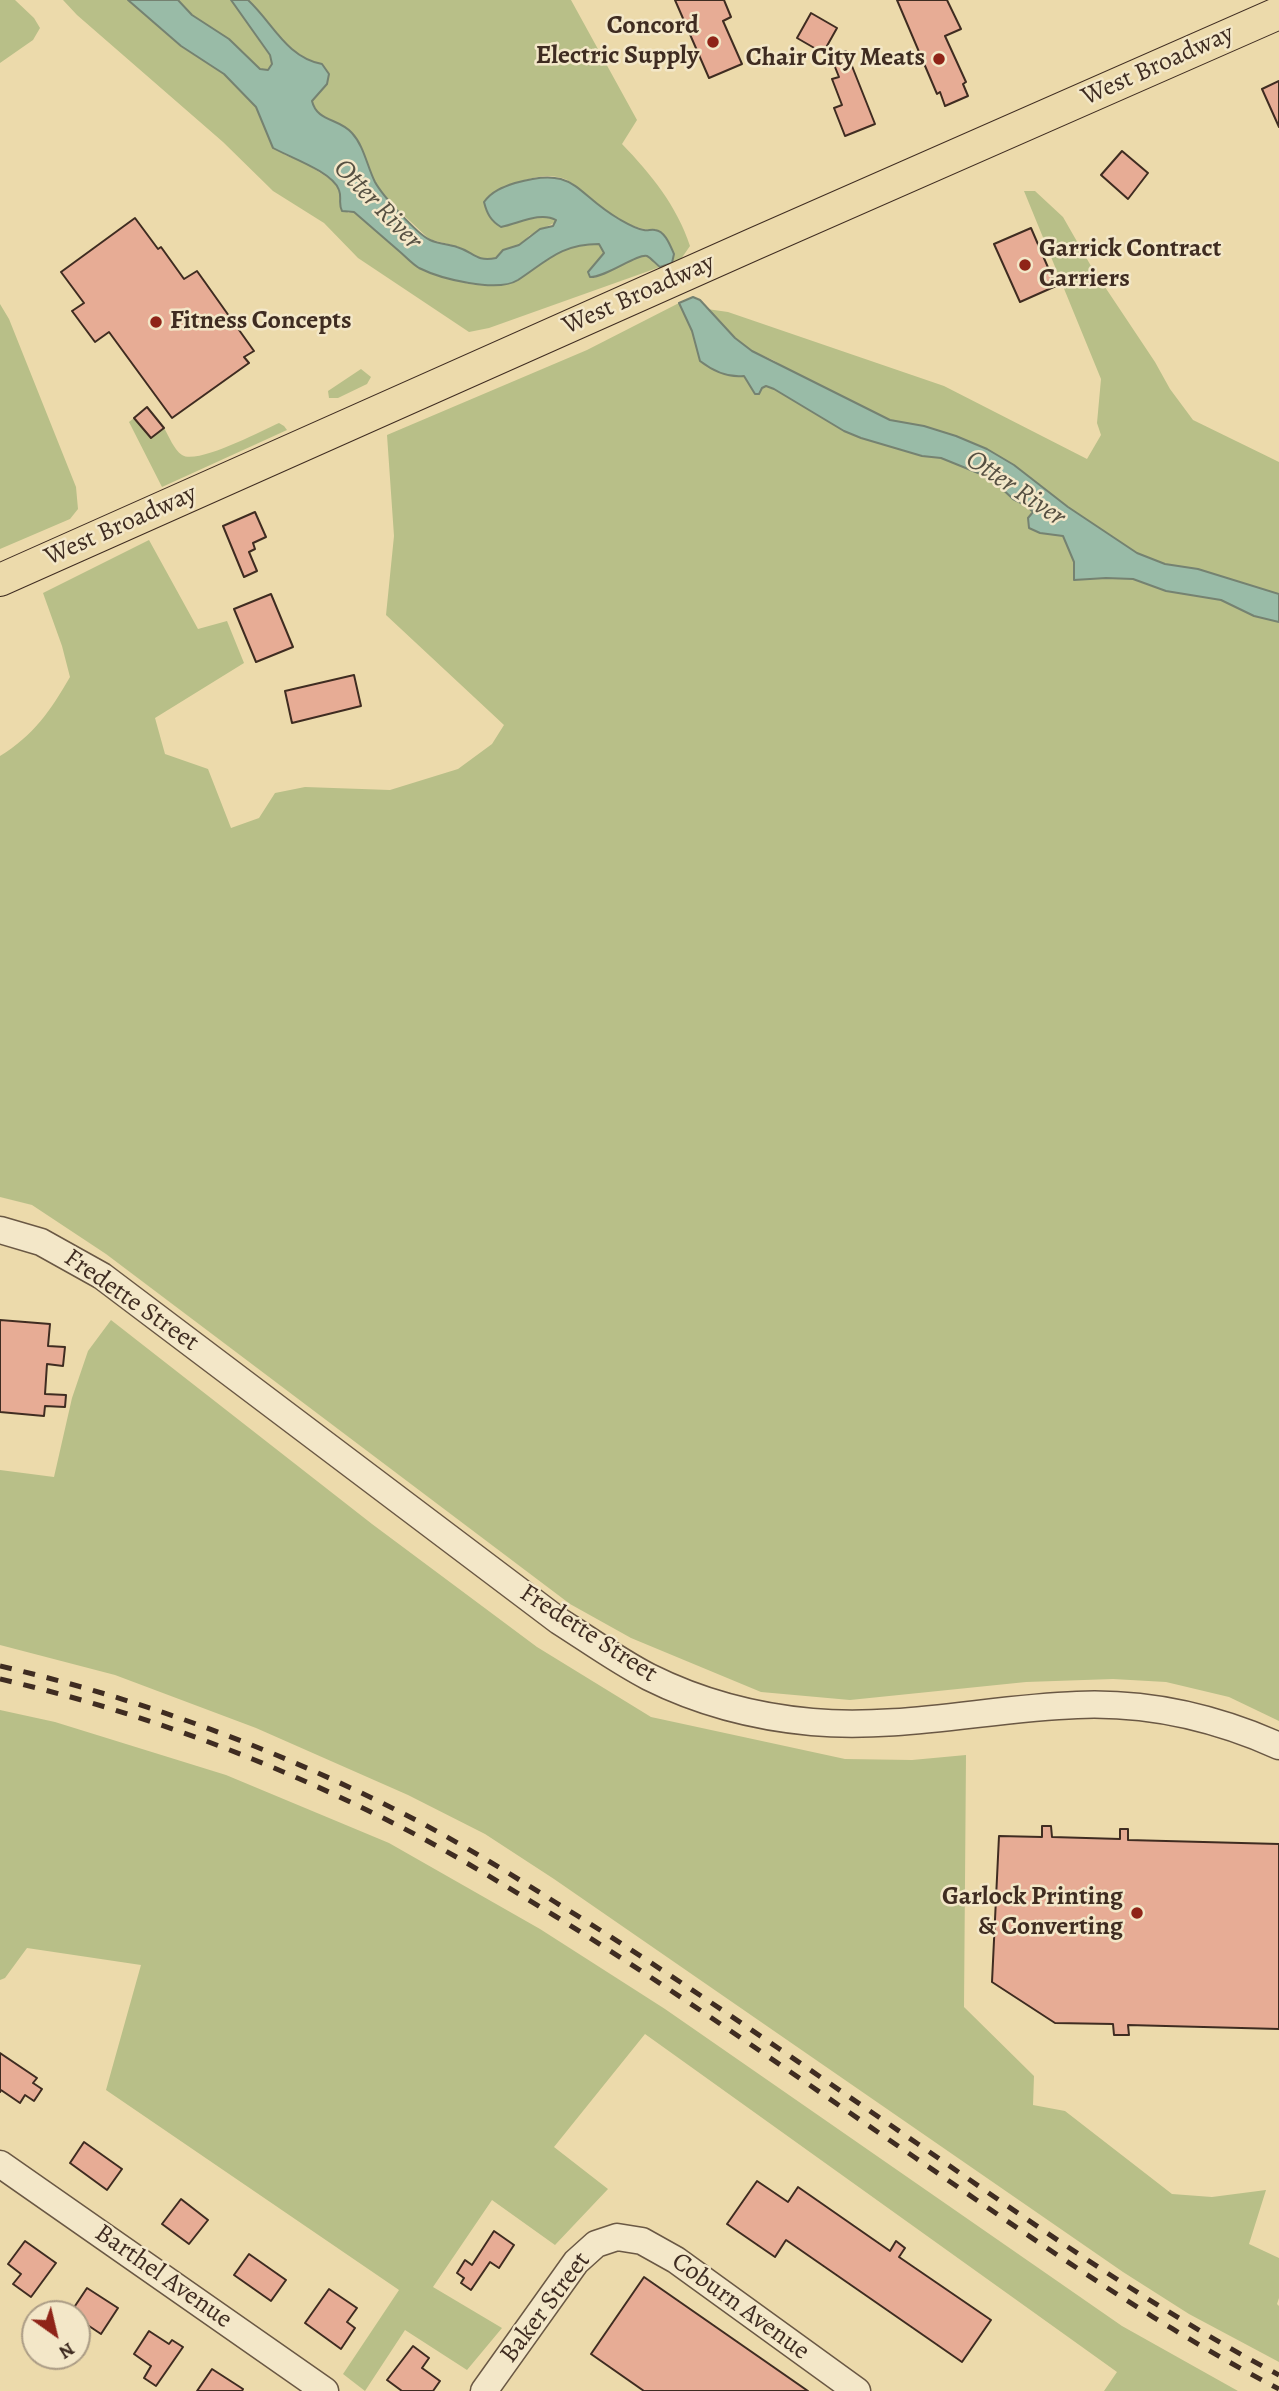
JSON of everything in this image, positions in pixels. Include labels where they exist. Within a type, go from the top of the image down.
[{"type":"main road","name":"West Broadway","points":[[0,580],[741,249],[1279,13]]},
{"type":"street","name":"Fredette Street","points":[[0,1230],[55,1248],[102,1276],[559,1621],[619,1660],[677,1689],[750,1712],[815,1723],[906,1720],[1079,1704],[1137,1707],[1202,1719],[1279,1746]]},
{"type":"street","name":"Barthel Avenue","points":[[0,2164],[325,2391]]},
{"type":"street","name":"Baker Street","points":[[484,2391],[576,2262],[596,2244],[617,2237]]},
{"type":"street","name":"Coburn Avenue","points":[[617,2237],[642,2241],[676,2260],[857,2391]]},
{"type":"green space","points":[[0,0],[15,0],[34,18],[40,28],[33,40],[0,63]]},
{"type":"green space","points":[[63,0],[128,0],[180,46],[224,74],[256,107],[269,139],[285,155],[305,163],[333,181],[339,188],[348,213],[354,212],[418,268],[469,284],[488,286],[514,282],[553,254],[571,247],[599,244],[604,253],[596,262],[594,278],[643,256],[660,267],[489,328],[469,332],[358,258],[324,223],[273,191],[223,142]]},
{"type":"green space","points":[[178,0],[231,0],[270,56],[272,64],[268,71],[260,70],[229,39],[192,15]]},
{"type":"green space","points":[[248,0],[571,0],[637,120],[622,144],[662,191],[678,217],[690,246],[681,259],[672,263],[674,254],[657,230],[638,228],[620,220],[571,182],[550,176],[504,187],[526,220],[553,217],[556,222],[530,235],[519,245],[503,250],[496,258],[485,260],[459,247],[429,239],[376,185],[352,133],[319,116],[312,101],[327,84],[323,64],[310,60],[290,47]]},
{"type":"green space","points":[[1024,191],[1035,191],[1063,217],[1091,266],[1193,420],[1279,462],[1279,594],[1198,569],[1165,564],[1137,553],[1068,507],[1014,465],[987,449],[924,426],[890,420],[796,374],[752,351],[707,309],[728,312],[944,386],[1087,459],[1101,435],[1097,423],[1101,379]]},
{"type":"green space","points":[[679,303],[684,313],[733,357],[964,450],[1089,539],[1279,609],[1279,1721],[1229,1697],[1166,1682],[1113,1679],[1026,1682],[850,1700],[761,1692],[631,1638],[570,1604],[106,1254],[32,1205],[0,1197],[0,756],[22,740],[40,721],[70,677],[43,593],[149,540],[198,629],[227,621],[244,663],[155,718],[165,754],[208,769],[231,828],[259,818],[275,793],[305,787],[390,790],[458,769],[492,744],[504,725],[386,615],[394,536],[387,435],[587,350]]},
{"type":"green space","points":[[0,304],[9,319],[76,487],[78,509],[70,519],[0,549]]},
{"type":"green space","points":[[361,369],[371,377],[367,384],[338,398],[329,398],[328,391]]},
{"type":"green space","points":[[134,418],[151,438],[164,428],[179,453],[190,457],[215,451],[279,423],[287,430],[162,487],[129,422]]},
{"type":"green space","points":[[111,1320],[372,1524],[537,1647],[651,1717],[845,1759],[912,1760],[966,1755],[964,2007],[1034,2076],[1033,2105],[1065,2111],[1172,2194],[1212,2197],[1266,2190],[1249,2244],[1279,2258],[1279,2362],[1189,2314],[1123,2272],[485,1834],[408,1795],[256,1728],[115,1675],[0,1645],[0,1470],[54,1477],[72,1398],[88,1351]]},
{"type":"green space","points":[[0,1710],[55,1722],[226,1775],[389,1843],[540,1929],[665,2009],[1122,2326],[1238,2391],[1104,2391],[1117,2372],[645,2034],[554,2147],[608,2189],[555,2245],[492,2200],[433,2287],[502,2328],[467,2370],[405,2330],[365,2391],[343,2374],[399,2290],[106,2090],[141,1965],[27,1948],[5,1978],[0,1980]]},
{"type":"water","name":"Otter River","points":[[128,0],[178,0],[192,15],[229,39],[260,69],[268,70],[272,64],[270,55],[231,0],[248,0],[289,47],[322,64],[329,74],[327,84],[312,101],[315,108],[323,116],[352,133],[360,144],[379,188],[409,222],[430,240],[463,249],[479,258],[496,258],[503,250],[519,245],[540,229],[553,226],[556,220],[536,217],[501,227],[490,217],[484,202],[494,192],[506,186],[535,178],[551,177],[573,184],[631,226],[662,233],[674,254],[672,263],[660,267],[649,257],[643,256],[604,274],[590,277],[588,272],[604,253],[599,244],[564,250],[509,284],[469,283],[419,268],[354,212],[342,211],[339,190],[328,177],[273,148],[256,107],[224,74],[181,46]]},
{"type":"water","name":"Otter River","points":[[693,297],[700,300],[735,338],[752,351],[890,420],[924,426],[987,449],[1014,465],[1068,507],[1137,553],[1165,564],[1198,569],[1279,594],[1279,622],[1254,616],[1221,600],[1166,591],[1133,579],[1074,580],[1074,562],[1063,536],[1040,533],[1029,528],[1028,518],[1033,512],[997,484],[941,458],[922,456],[844,431],[774,389],[766,386],[759,394],[755,394],[744,376],[720,373],[700,361],[692,331],[679,303]]},
{"type":"building","name":"Concord Electric Supply","points":[[675,0],[724,0],[731,17],[723,21],[742,64],[709,78]]},
{"type":"building","name":"Chair City Meats","points":[[897,0],[947,0],[961,29],[945,36],[966,82],[963,84],[968,96],[945,106],[940,92],[937,94]]},
{"type":"building","points":[[811,13],[837,28],[823,53],[797,38]]},
{"type":"building","points":[[846,51],[875,124],[845,136],[834,108],[842,105],[832,79],[839,77],[831,57]]},
{"type":"building","points":[[1279,81],[1279,127],[1262,89]]},
{"type":"building","points":[[1122,151],[1148,173],[1128,199],[1101,175]]},
{"type":"building","name":"Fitness Concepts","points":[[135,218],[158,249],[161,247],[184,279],[197,271],[254,351],[244,357],[249,363],[172,418],[109,332],[95,342],[72,311],[84,303],[61,272]]},
{"type":"building","name":"Garrick Contract Carriers","points":[[1031,228],[1056,286],[1020,302],[994,244]]},
{"type":"building","points":[[147,407],[164,428],[151,438],[134,418]]},
{"type":"building","points":[[255,512],[266,537],[253,543],[255,549],[249,552],[257,571],[244,577],[223,526]]},
{"type":"building","points":[[271,594],[293,647],[256,662],[234,609]]},
{"type":"building","points":[[354,675],[361,706],[292,723],[285,691]]},
{"type":"building","points":[[0,1320],[50,1324],[48,1346],[65,1347],[63,1366],[47,1364],[45,1394],[66,1395],[65,1407],[45,1406],[44,1416],[0,1412]]},
{"type":"building","name":"Garlock Printing & Converting","points":[[1042,1826],[1051,1826],[1052,1837],[1120,1839],[1120,1829],[1128,1829],[1128,1840],[1279,1844],[1279,2029],[1128,2025],[1129,2035],[1114,2035],[1113,2024],[1055,2023],[992,1982],[999,1836],[1042,1837]]},
{"type":"building","points":[[0,2053],[37,2078],[33,2083],[42,2089],[34,2101],[25,2095],[20,2103],[1,2090],[0,2092]]},
{"type":"building","points":[[84,2142],[122,2169],[107,2190],[70,2163]]},
{"type":"building","points":[[757,2181],[788,2202],[798,2187],[890,2251],[896,2241],[905,2248],[899,2257],[991,2320],[962,2362],[786,2240],[775,2257],[727,2224]]},
{"type":"building","points":[[181,2199],[208,2220],[189,2244],[162,2224]]},
{"type":"building","points":[[494,2231],[514,2245],[499,2268],[490,2262],[471,2290],[461,2283],[464,2278],[457,2273],[465,2260],[472,2265]]},
{"type":"building","points":[[25,2241],[56,2263],[31,2297],[13,2284],[21,2274],[8,2264]]},
{"type":"building","points":[[249,2254],[286,2280],[271,2301],[234,2275]]},
{"type":"building","points":[[644,2277],[808,2391],[644,2391],[591,2354]]},
{"type":"building","points":[[87,2288],[118,2308],[101,2334],[91,2327],[91,2300],[79,2300]]},
{"type":"building","points":[[329,2289],[357,2308],[347,2322],[355,2328],[341,2349],[305,2323]]},
{"type":"building","points":[[149,2331],[169,2344],[172,2340],[183,2347],[156,2386],[144,2378],[151,2366],[134,2354]]},
{"type":"building","points":[[413,2346],[429,2358],[422,2368],[440,2381],[433,2391],[402,2391],[387,2380]]},
{"type":"building","points":[[212,2369],[243,2389],[242,2391],[197,2391]]},
{"type":"railway","points":[[0,1666],[106,1694],[260,1748],[359,1792],[446,1836],[693,1990],[1095,2265],[1185,2322],[1279,2375]]},
{"type":"railway","points":[[0,1679],[103,1706],[255,1760],[353,1803],[440,1848],[649,1976],[1098,2282],[1187,2338],[1279,2389]]},
{"type":"place","name":"Concord Electric Supply","points":[[713,42]]},
{"type":"place","name":"Chair City Meats","points":[[939,59]]},
{"type":"place","name":"Garrick Contract Carriers","points":[[1025,265]]},
{"type":"place","name":"Fitness Concepts","points":[[156,322]]},
{"type":"place","name":"Garlock Printing & Converting","points":[[1137,1913]]}]
